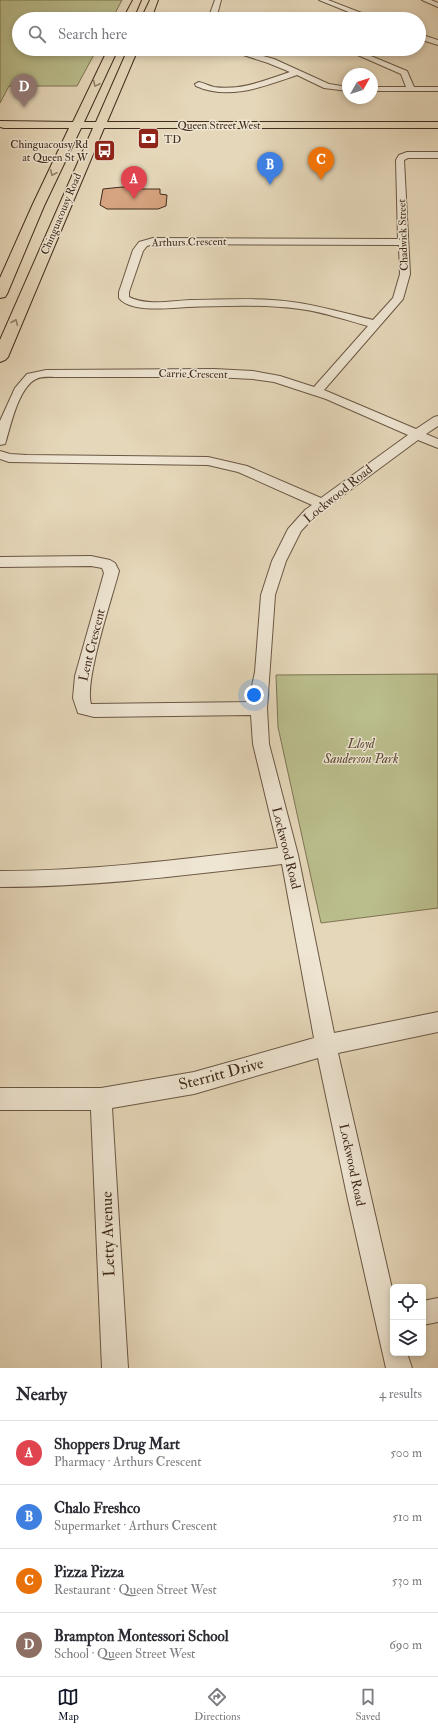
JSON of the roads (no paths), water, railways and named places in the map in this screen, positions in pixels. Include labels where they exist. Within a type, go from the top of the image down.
[{"type":"main road","points":[[131,12],[137,0]]},
{"type":"main road","points":[[149,12],[154,0]]},
{"type":"main road","name":"Chinguacousy Road","points":[[0,294],[38,206],[110,56]]},
{"type":"main road","name":"Chinguacousy Road","points":[[0,357],[130,56]]},
{"type":"main road","name":"Queen Street West","points":[[0,122],[4,125],[78,122],[325,122],[438,119]]},
{"type":"main road","name":"Queen Street West","points":[[325,122],[438,125]]},
{"type":"street","points":[[214,12],[218,0]]},
{"type":"street","points":[[322,0],[354,12]]},
{"type":"street","points":[[425,0],[437,4]]},
{"type":"street","points":[[426,39],[438,43]]},
{"type":"street","points":[[256,56],[327,86],[342,88]]},
{"type":"street","points":[[364,56],[404,73],[411,89]]},
{"type":"street","points":[[198,84],[214,90],[234,89],[258,85],[296,73]]},
{"type":"street","points":[[378,90],[438,89]]},
{"type":"street","name":"Chadwick Street","points":[[317,391],[398,299],[405,274],[400,160],[402,157],[407,155],[438,156]]},
{"type":"street","name":"Arthurs Crescent","points":[[375,324],[301,306],[274,304],[142,304],[129,301],[124,298],[124,292],[138,250],[143,244],[153,241],[404,242]]},
{"type":"street","name":"Carrie Crescent","points":[[0,441],[10,412],[23,382],[41,374],[71,373],[254,375],[276,379],[317,391],[438,444]]},
{"type":"street","name":"Lockwood Road","points":[[390,1320],[359,1200],[326,1044],[289,855],[261,744],[258,708],[263,672],[268,595],[279,561],[295,529],[310,513],[383,458],[438,420]]},
{"type":"street","points":[[0,455],[8,458],[27,459],[208,461],[242,469],[322,504]]},
{"type":"street","name":"Lent Crescent","points":[[0,562],[90,561],[105,563],[110,567],[109,569],[112,571],[83,676],[80,698],[84,708],[94,711],[258,708]]},
{"type":"street","points":[[0,879],[38,880],[122,874],[289,855]]},
{"type":"street","name":"Sterritt Drive","points":[[0,1099],[101,1099],[194,1083],[326,1044],[438,1022]]},
{"type":"street","name":"Letty Avenue","points":[[101,1099],[115,1368]]},
{"type":"street","points":[[426,1312],[438,1310]]},
{"type":"street","points":[[396,1356],[399,1368]]},
{"type":"place","name":"Brampton Montessori School","points":[[24,107]]},
{"type":"place","name":"TD","points":[[148,139]]},
{"type":"place","name":"Chinguacousy Rd at Queen St W","points":[[104,150]]},
{"type":"place","name":"Pizza Pizza","points":[[321,180]]},
{"type":"place","name":"Chalo Freshco","points":[[270,185]]},
{"type":"place","name":"Shoppers Drug Mart","points":[[134,199]]},
{"type":"park label","name":"Lloyd Sanderson Park","points":[[361,752]]}]
